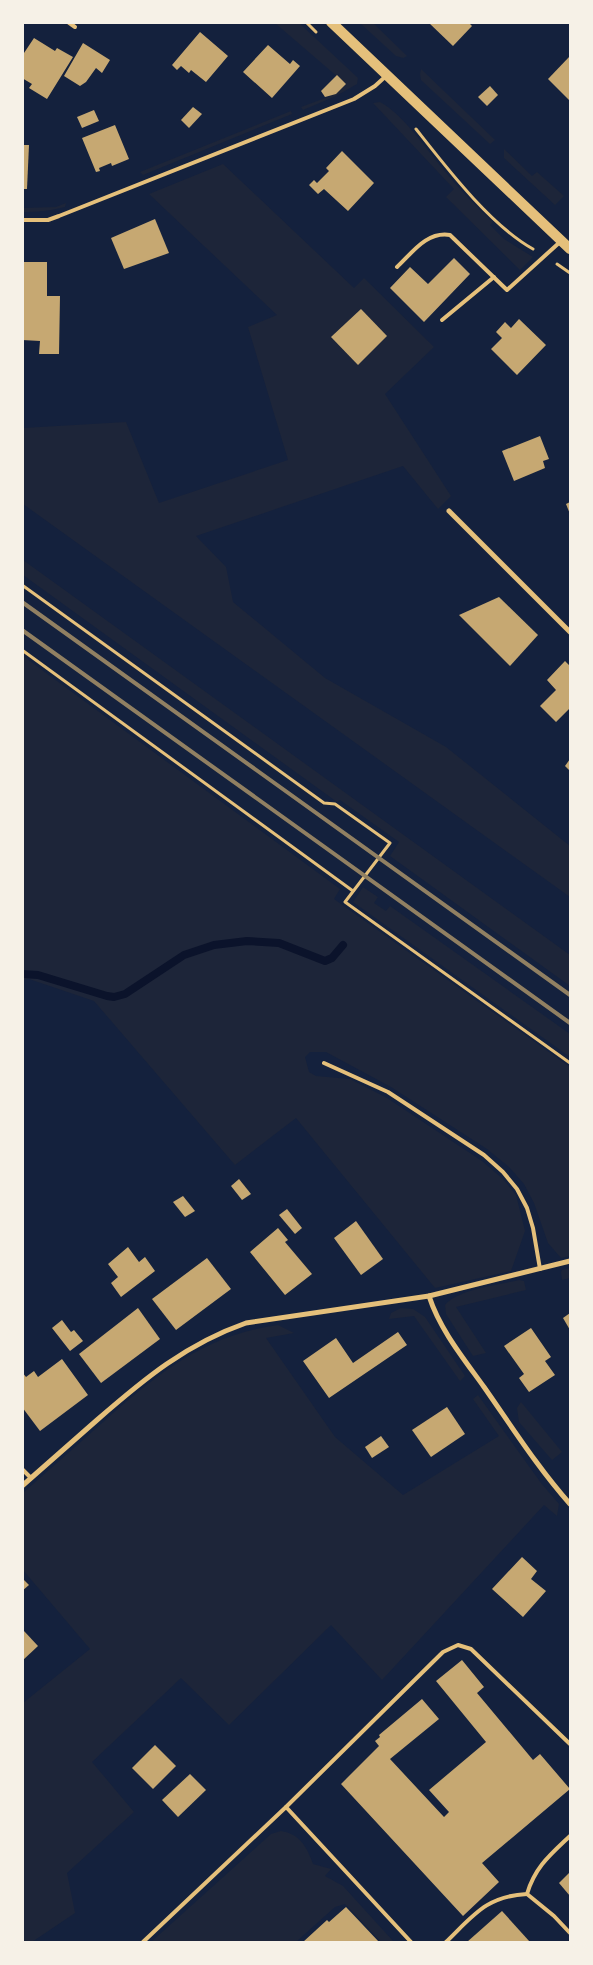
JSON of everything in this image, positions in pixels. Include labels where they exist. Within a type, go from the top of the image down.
[{"type":"main road","points":[[330,22],[570,249]]},
{"type":"street","points":[[449,511],[570,632]]},
{"type":"street","points":[[22,1486],[142,1381],[194,1345],[219,1332],[246,1323],[263,1320],[429,1296],[570,1261]]},
{"type":"street","points":[[429,1296],[438,1318],[466,1362],[548,1480],[570,1504]]},
{"type":"lane","points":[[68,22],[75,27]]},
{"type":"lane","points":[[22,220],[48,220],[59,216],[354,99],[375,86],[386,76]]},
{"type":"lane","points":[[397,267],[428,238],[442,233],[450,235],[507,290],[562,240]]},
{"type":"lane","points":[[442,320],[494,277]]},
{"type":"lane","points":[[324,1063],[388,1092],[484,1155],[503,1172],[517,1189],[526,1208],[533,1228],[540,1269]]},
{"type":"lane","points":[[22,1469],[31,1478]]},
{"type":"lane","points":[[143,1942],[286,1807],[443,1652],[458,1645],[471,1649],[570,1744]]},
{"type":"lane","points":[[286,1807],[411,1942]]},
{"type":"lane","points":[[527,1894],[536,1870],[570,1836]]},
{"type":"lane","points":[[446,1942],[487,1904],[512,1895],[527,1894],[554,1916],[570,1933]]},
{"type":"path","points":[[306,22],[311,24],[317,33]]},
{"type":"path","points":[[412,125],[474,198],[510,234],[570,273]]},
{"type":"path","points":[[22,585],[324,803],[334,803],[390,843],[345,902],[570,1062]]},
{"type":"path","points":[[22,650],[353,891]]},
{"type":"shaded area","points":[[275,23],[299,23],[358,78],[357,84],[336,96],[303,110],[301,107],[336,94],[346,84]]},
{"type":"shaded area","points":[[360,23],[373,23],[407,56],[403,58],[396,56]]},
{"type":"shaded area","points":[[421,69],[495,140],[490,144],[421,80]]},
{"type":"shaded area","points":[[380,102],[406,123],[455,183],[493,222],[490,225],[504,239],[533,257],[520,270],[446,197],[454,189],[373,103]]},
{"type":"shaded area","points":[[291,111],[292,114],[143,175],[140,172]]},
{"type":"shaded area","points":[[504,149],[532,176],[537,172],[564,196],[555,205],[504,158]]},
{"type":"shaded area","points":[[223,164],[354,288],[364,278],[434,347],[385,394],[451,496],[438,509],[403,466],[196,536],[226,567],[233,602],[325,678],[446,747],[570,846],[570,897],[23,504],[23,428],[126,422],[159,503],[288,460],[248,327],[277,315],[149,194]]},
{"type":"shaded area","points":[[66,203],[65,207],[23,212],[23,208],[56,207]]},
{"type":"shaded area","points":[[23,560],[570,955],[570,986],[390,856],[399,842],[340,800],[337,802],[23,575]]},
{"type":"shaded area","points":[[23,656],[340,889],[334,899],[570,1067],[570,1256],[561,1258],[548,1243],[534,1203],[524,1184],[509,1167],[487,1149],[391,1087],[326,1052],[310,1052],[305,1057],[309,1072],[316,1076],[350,1079],[387,1098],[482,1161],[503,1179],[516,1195],[525,1231],[511,1271],[435,1288],[296,1118],[235,1165],[94,1001],[29,979],[23,980]]},
{"type":"shaded area","points":[[363,887],[378,897],[374,903],[386,911],[390,906],[570,1034],[570,1057],[353,902]]},
{"type":"shaded area","points":[[570,1268],[570,1278],[562,1280],[562,1270]]},
{"type":"shaded area","points":[[519,1280],[524,1281],[526,1290],[456,1307],[486,1353],[473,1356],[446,1314],[445,1305],[459,1295],[469,1291]]},
{"type":"shaded area","points":[[401,1308],[413,1309],[425,1317],[465,1376],[460,1381],[414,1316],[389,1319],[391,1313]]},
{"type":"shaded area","points":[[278,1325],[294,1333],[266,1338],[335,1437],[403,1495],[499,1436],[473,1399],[478,1395],[541,1483],[559,1504],[557,1516],[544,1505],[382,1680],[331,1625],[229,1725],[181,1678],[92,1762],[134,1812],[67,1873],[75,1913],[32,1942],[23,1942],[23,1703],[90,1649],[23,1570],[23,1493],[162,1373],[182,1360],[226,1338],[251,1330]]},
{"type":"shaded area","points":[[521,1402],[562,1452],[552,1460],[519,1422],[517,1408]]},
{"type":"shaded area","points":[[281,1831],[293,1835],[302,1842],[313,1864],[331,1869],[325,1876],[343,1886],[394,1942],[381,1942],[345,1904],[335,1907],[296,1942],[151,1942],[271,1834]]},
{"type":"building","points":[[428,22],[468,22],[472,26],[453,46]]},
{"type":"building","points":[[200,32],[228,56],[206,82],[191,70],[189,73],[181,66],[177,70],[172,65]]},
{"type":"building","points":[[34,38],[55,51],[57,48],[73,57],[47,99],[29,88],[32,84],[22,78],[22,56]]},
{"type":"building","points":[[83,43],[110,60],[102,73],[96,68],[86,82],[80,86],[64,76]]},
{"type":"building","points":[[268,45],[290,64],[293,60],[300,66],[272,98],[243,72]]},
{"type":"building","points":[[570,56],[570,101],[548,79]]},
{"type":"building","points":[[337,75],[346,84],[336,94],[325,97],[321,91]]},
{"type":"building","points":[[490,86],[498,95],[487,106],[478,97]]},
{"type":"building","points":[[193,107],[202,114],[189,128],[181,120]]},
{"type":"building","points":[[94,110],[99,121],[82,128],[77,117]]},
{"type":"building","points":[[115,125],[129,159],[112,166],[111,163],[99,168],[100,171],[96,172],[82,138]]},
{"type":"building","points":[[22,145],[29,145],[27,189],[22,189]]},
{"type":"building","points":[[342,151],[374,183],[348,211],[324,189],[318,194],[309,185],[314,180],[317,183],[329,171],[326,168]]},
{"type":"building","points":[[155,219],[169,253],[124,269],[111,238]]},
{"type":"building","points":[[454,258],[470,274],[424,322],[390,288],[410,267],[428,284]]},
{"type":"building","points":[[22,262],[47,262],[47,296],[60,296],[59,354],[39,354],[40,341],[22,340]]},
{"type":"building","points":[[361,309],[387,336],[358,365],[331,337]]},
{"type":"building","points":[[519,319],[546,345],[517,375],[491,349],[502,338],[496,332],[505,322],[511,328]]},
{"type":"building","points":[[540,436],[549,459],[543,461],[545,468],[514,481],[502,451]]},
{"type":"building","points":[[570,502],[570,514],[566,504]]},
{"type":"building","points":[[499,597],[538,635],[510,666],[459,615]]},
{"type":"building","points":[[565,661],[570,666],[570,708],[556,722],[540,706],[556,690],[547,680]]},
{"type":"building","points":[[570,759],[570,771],[565,766]]},
{"type":"building","points":[[239,1179],[251,1194],[242,1200],[231,1186]]},
{"type":"building","points":[[183,1196],[195,1211],[185,1217],[173,1202]]},
{"type":"building","points":[[287,1209],[302,1228],[295,1234],[279,1215]]},
{"type":"building","points":[[356,1221],[383,1259],[361,1275],[334,1238]]},
{"type":"building","points":[[278,1228],[288,1240],[285,1242],[312,1274],[285,1295],[250,1252]]},
{"type":"building","points":[[128,1247],[139,1262],[145,1257],[155,1271],[121,1297],[111,1283],[118,1277],[108,1264]]},
{"type":"building","points":[[207,1258],[231,1289],[176,1330],[152,1299]]},
{"type":"building","points":[[138,1308],[160,1339],[101,1383],[79,1354]]},
{"type":"building","points":[[570,1313],[570,1330],[563,1318]]},
{"type":"building","points":[[62,1320],[71,1332],[74,1330],[83,1341],[70,1351],[52,1328]]},
{"type":"building","points":[[531,1328],[551,1357],[545,1361],[555,1375],[529,1392],[519,1378],[524,1374],[504,1346]]},
{"type":"building","points":[[398,1332],[407,1345],[329,1398],[303,1361],[336,1338],[353,1363]]},
{"type":"building","points":[[62,1359],[88,1395],[40,1431],[22,1407],[22,1372],[26,1377],[34,1371],[38,1377]]},
{"type":"building","points":[[447,1407],[465,1434],[431,1457],[412,1430]]},
{"type":"building","points":[[381,1436],[389,1447],[372,1458],[365,1447]]},
{"type":"building","points":[[522,1557],[537,1571],[531,1579],[546,1591],[523,1617],[492,1589]]},
{"type":"building","points":[[22,1578],[29,1585],[22,1591]]},
{"type":"building","points":[[24,1631],[38,1646],[22,1661],[22,1632]]},
{"type":"building","points":[[462,1660],[484,1687],[477,1693],[533,1760],[540,1754],[570,1789],[482,1863],[499,1882],[463,1916],[341,1784],[379,1746],[375,1741],[380,1737],[379,1735],[422,1699],[439,1719],[390,1759],[444,1817],[449,1812],[429,1790],[486,1742],[436,1681]]},
{"type":"building","points":[[155,1745],[176,1766],[153,1789],[132,1768]]},
{"type":"building","points":[[190,1774],[206,1790],[178,1817],[162,1800]]},
{"type":"building","points":[[570,1872],[570,1896],[559,1883]]},
{"type":"building","points":[[346,1907],[379,1942],[303,1942],[327,1920],[329,1922]]},
{"type":"building","points":[[502,1911],[530,1942],[467,1942]]},
{"type":"waterway","points":[[22,974],[38,975],[114,997],[125,994],[184,955],[214,945],[247,941],[279,943],[325,961],[332,958],[343,945]]},
{"type":"railway","points":[[22,602],[570,995]]},
{"type":"railway","points":[[22,630],[570,1023]]}]
